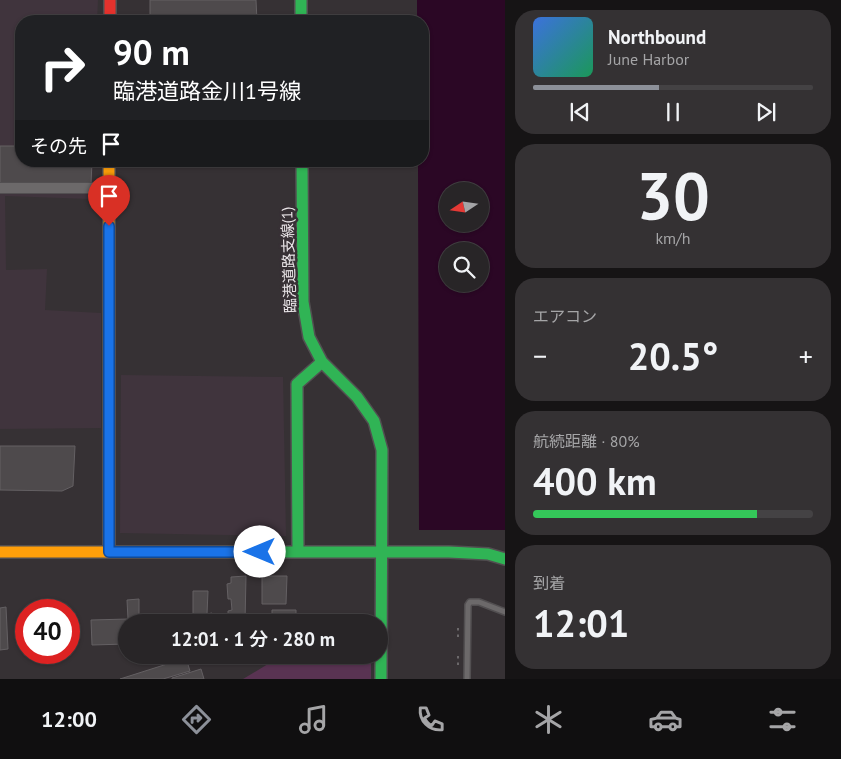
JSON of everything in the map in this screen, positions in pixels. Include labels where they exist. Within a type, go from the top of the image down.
[{"type":"street","points":[[110,0],[110,15]]},
{"type":"street","points":[[301,0],[301,15]]},
{"type":"street","points":[[109,167],[109,552]]},
{"type":"street","name":"臨港道路支線(1)","points":[[302,167],[303,302],[309,337],[322,362],[357,397],[374,421],[382,450],[381,679]]},
{"type":"street","points":[[0,188],[109,188]]},
{"type":"street","points":[[298,552],[297,384],[308,372],[322,362]]},
{"type":"street","points":[[0,552],[471,553],[488,554],[505,559]]},
{"type":"lane","points":[[467,679],[468,605],[470,602],[479,602],[505,612]]},
{"type":"path","points":[[458,626],[458,637]]},
{"type":"path","points":[[458,656],[458,667]]},
{"type":"shaded area","points":[[0,0],[98,0],[97,15],[15,15],[15,167],[93,167],[91,199],[5,196],[6,270],[47,269],[45,310],[101,313],[101,428],[0,429]]},
{"type":"shaded area","points":[[417,0],[505,0],[505,530],[419,530],[418,167],[429,167],[429,15],[417,15]]},
{"type":"shaded area","points":[[121,375],[283,377],[286,536],[120,533]]},
{"type":"shaded area","points":[[268,664],[371,664],[371,679],[243,679]]},
{"type":"building","points":[[150,0],[256,0],[257,15],[150,15]]},
{"type":"building","points":[[0,146],[15,146],[15,167],[92,167],[91,184],[0,184]]},
{"type":"building","points":[[0,446],[75,446],[73,486],[62,491],[0,490]]},
{"type":"building","points":[[246,576],[245,614],[228,614],[228,611],[232,610],[231,599],[228,599],[227,584],[231,583],[231,577]]},
{"type":"building","points":[[262,576],[287,576],[286,604],[262,604]]},
{"type":"building","points":[[193,591],[208,591],[207,614],[193,614]]},
{"type":"building","points":[[139,599],[139,614],[128,614],[127,600]]},
{"type":"building","points":[[6,607],[8,649],[0,650],[0,608]]},
{"type":"building","points":[[272,610],[296,610],[296,614],[272,614]]},
{"type":"building","points":[[118,619],[118,644],[92,645],[91,620]]},
{"type":"building","points":[[167,664],[188,664],[190,671],[163,679],[120,679]]},
{"type":"building","points":[[201,669],[204,679],[172,679],[172,678]]},
{"type":"traffic: fast","points":[[301,0],[301,15]]},
{"type":"traffic: fast","points":[[298,552],[297,384],[322,362],[309,337],[303,302],[302,167]]},
{"type":"traffic: fast","points":[[322,362],[357,397],[374,421],[382,450],[381,679]]},
{"type":"traffic: fast","points":[[233,552],[449,552],[488,554],[505,559]]},
{"type":"traffic: slow","points":[[109,167],[109,366]]},
{"type":"traffic: slow","points":[[0,552],[233,552]]},
{"type":"traffic: jam","points":[[110,0],[110,15]]},
{"type":"traffic: jam","points":[[109,366],[109,552]]},
{"type":"route","points":[[109,226],[109,552],[260,552]]}]
